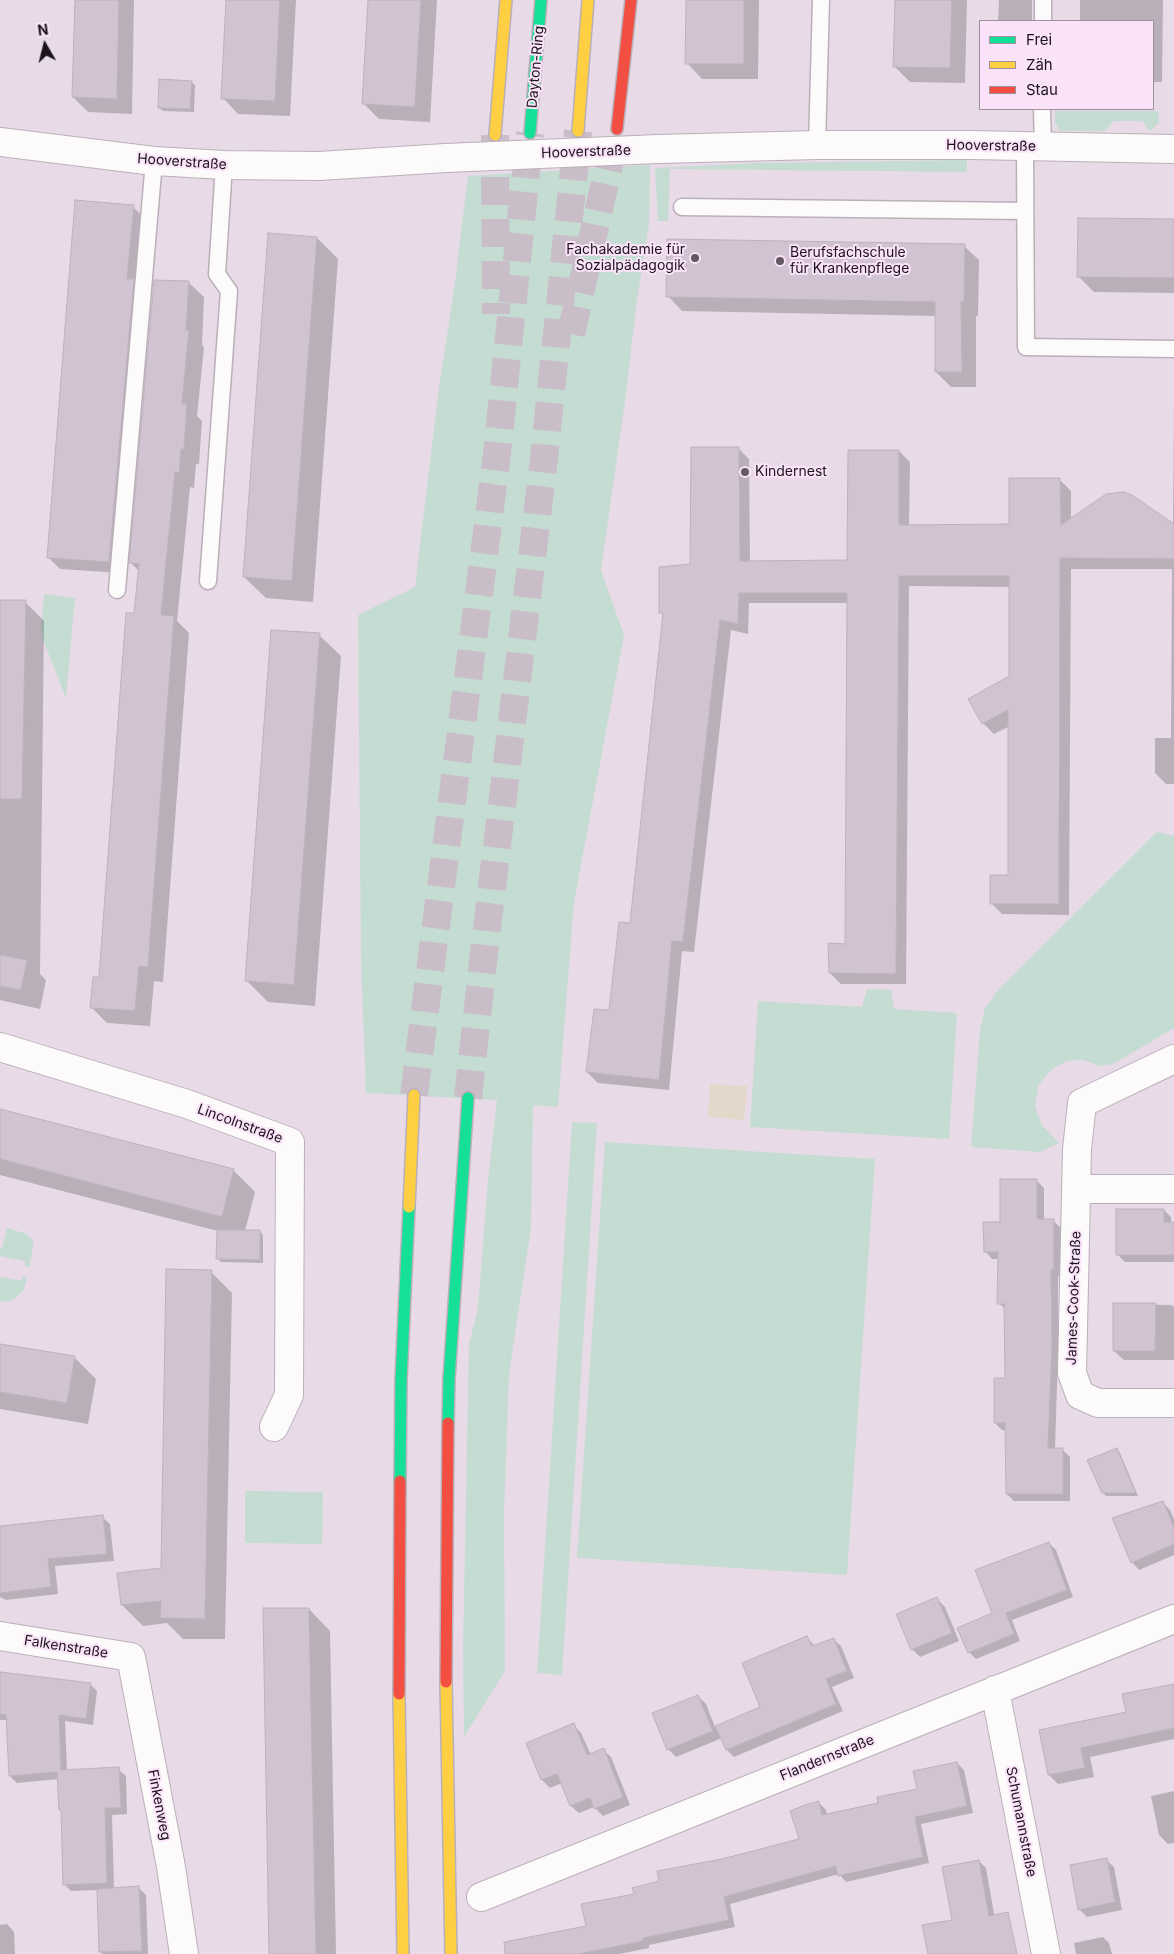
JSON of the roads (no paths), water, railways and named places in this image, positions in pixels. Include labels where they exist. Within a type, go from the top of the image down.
[{"type":"highway","points":[[495,135],[506,0]]},
{"type":"highway","name":"Dayton-Ring","points":[[530,133],[541,0]]},
{"type":"highway","points":[[578,131],[588,0]]},
{"type":"highway","points":[[617,129],[631,0]]},
{"type":"highway","points":[[403,1954],[399,1657],[401,1380],[414,1095]]},
{"type":"highway","points":[[451,1954],[445,1651],[448,1379],[468,1098]]},
{"type":"street","name":"Hooverstraße","points":[[0,142],[154,161],[224,165],[320,166],[446,158],[817,145],[1174,149]]},
{"type":"street","name":"Lincolnstraße","points":[[0,1047],[187,1104],[290,1142],[288,1395],[274,1427]]},
{"type":"street","name":"James-Cook-Straße","points":[[1174,1059],[1082,1103],[1077,1149],[1072,1373],[1080,1395],[1098,1403],[1174,1403]]},
{"type":"street","points":[[1077,1189],[1174,1189]]},
{"type":"street","name":"Flandernstraße","points":[[481,1897],[1174,1619]]},
{"type":"street","name":"Falkenstraße","points":[[0,1636],[131,1657]]},
{"type":"street","name":"Finkenweg","points":[[131,1657],[171,1867],[184,1954]]},
{"type":"street","name":"Schumannstraße","points":[[995,1690],[1046,1954]]},
{"type":"lane","points":[[817,145],[820,0]]},
{"type":"lane","points":[[1043,20],[1044,0]]},
{"type":"lane","points":[[1042,110],[1034,147],[1025,212],[1026,347],[1174,349]]},
{"type":"lane","points":[[117,590],[154,161]]},
{"type":"lane","points":[[208,582],[229,291],[217,274],[224,165]]},
{"type":"lane","points":[[682,207],[1025,212]]},
{"type":"tunnel","points":[[571,334],[617,129]]},
{"type":"tunnel","points":[[468,1098],[544,458],[578,131]]},
{"type":"tunnel","points":[[414,1095],[497,454],[530,133]]},
{"type":"tunnel","points":[[495,135],[496,314]]},
{"type":"place","name":"Fachakademie für Sozialpädagogik","points":[[695,258]]},
{"type":"place","name":"Berufsfachschule für Krankenpflege","points":[[780,261]]},
{"type":"place","name":"Kindernest","points":[[745,472]]}]
